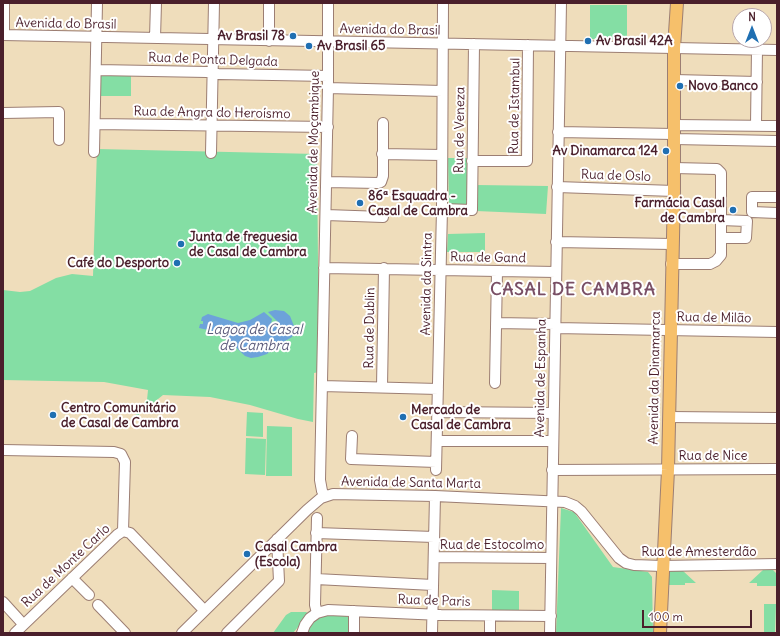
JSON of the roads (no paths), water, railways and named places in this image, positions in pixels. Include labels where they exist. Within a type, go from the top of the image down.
[{"type":"main road","name":"Avenida da Dinamarca","points":[[660,633],[662,566],[668,470],[671,264],[674,191],[674,48],[677,3]]},
{"type":"street","points":[[3,35],[4,3]]},
{"type":"street","points":[[94,152],[97,70],[97,3]]},
{"type":"street","points":[[155,38],[156,3]]},
{"type":"street","points":[[211,153],[214,3]]},
{"type":"street","points":[[269,40],[270,3]]},
{"type":"street","name":"Avenida de Moçambique","points":[[325,496],[320,480],[328,127],[328,3]]},
{"type":"street","name":"Avenida da Sintra","points":[[352,436],[351,459],[436,466],[442,209],[444,3]]},
{"type":"street","name":"Avenida de Espanha","points":[[550,633],[561,3]]},
{"type":"street","name":"Avenida do Brasil","points":[[3,35],[777,50]]},
{"type":"street","name":"Rua de Veneza","points":[[442,209],[472,210],[474,44]]},
{"type":"street","name":"Rua de Istambul","points":[[472,161],[527,161],[528,45]]},
{"type":"street","points":[[756,125],[757,49]]},
{"type":"street","name":"Rua de Ponta Delgada","points":[[97,70],[328,76]]},
{"type":"street","points":[[674,80],[757,82]]},
{"type":"street","points":[[328,88],[442,91]]},
{"type":"street","points":[[3,113],[59,112],[59,140]]},
{"type":"street","points":[[327,182],[381,182],[383,176],[383,123]]},
{"type":"street","name":"Rua de Angra do Heroísmo","points":[[95,124],[328,127]]},
{"type":"street","points":[[558,132],[674,132],[756,125],[777,126]]},
{"type":"street","points":[[674,132],[777,141]]},
{"type":"street","points":[[382,154],[442,155]]},
{"type":"street","points":[[671,264],[710,264],[716,261],[721,255],[721,173],[717,169],[674,168]]},
{"type":"street","name":"Rua de Oslo","points":[[557,187],[674,191]]},
{"type":"street","points":[[721,229],[746,238],[752,197],[777,197]]},
{"type":"street","points":[[721,229],[750,216],[777,213]]},
{"type":"street","points":[[326,215],[383,217]]},
{"type":"street","points":[[556,242],[672,244]]},
{"type":"street","name":"Rua de Gand","points":[[324,268],[556,272]]},
{"type":"street","name":"Rua de Dublin","points":[[382,387],[384,268]]},
{"type":"street","points":[[495,383],[497,271]]},
{"type":"street","name":"Rua de Milão","points":[[496,323],[670,330],[777,332]]},
{"type":"street","points":[[322,386],[438,389]]},
{"type":"street","points":[[438,412],[553,413]]},
{"type":"street","points":[[669,417],[777,418]]},
{"type":"street","points":[[437,441],[553,441]]},
{"type":"street","points":[[3,450],[114,452],[121,454],[125,462],[123,531]]},
{"type":"street","name":"Rua de Nice","points":[[552,470],[777,469]]},
{"type":"street","name":"Avenida de Santa Marta","points":[[182,633],[317,500],[325,496],[343,494],[552,500]]},
{"type":"street","points":[[432,633],[435,496]]},
{"type":"street","name":"Rua de Amesterdão","points":[[552,500],[565,502],[575,506],[581,511],[619,558],[626,563],[634,565],[662,566],[777,564]]},
{"type":"street","points":[[302,633],[306,622],[317,613],[315,605],[317,518]]},
{"type":"street","name":"Rua de Monte Carlo","points":[[20,630],[72,578],[123,531],[130,534],[204,610]]},
{"type":"street","points":[[316,534],[434,537]]},
{"type":"street","points":[[227,633],[279,581],[277,539]]},
{"type":"street","name":"Rua de Estocolmo","points":[[434,557],[551,558]]},
{"type":"street","points":[[72,578],[89,595]]},
{"type":"street","points":[[316,579],[433,585]]},
{"type":"street","points":[[3,602],[20,630]]},
{"type":"street","points":[[98,605],[125,633]]},
{"type":"street","name":"Rua de Paris","points":[[317,613],[328,610],[432,615],[551,616]]},
{"type":"street","points":[[354,611],[354,633]]},
{"type":"street","points":[[490,616],[490,633]]},
{"type":"water","name":"Lagoa de Casal de Cambra","points":[[275,310],[284,311],[290,316],[294,326],[293,335],[273,348],[267,354],[258,357],[251,358],[245,356],[225,337],[217,332],[199,328],[200,324],[203,324],[203,321],[201,321],[202,317],[208,314],[238,323],[250,320],[264,312],[272,319],[271,324],[275,325],[278,322],[268,312]]},
{"type":"place","name":"Av Brasil 78","points":[[293,36]]},
{"type":"place","name":"Av Brasil 42A","points":[[588,41]]},
{"type":"place","name":"Av Brasil 65","points":[[309,46]]},
{"type":"place","name":"Novo Banco","points":[[680,86]]},
{"type":"place","name":"Av Dinamarca 124","points":[[666,151]]},
{"type":"place","name":"86ª Esquadra - Casal de Cambra","points":[[360,203]]},
{"type":"place","name":"Farmácia Casal de Cambra","points":[[733,210]]},
{"type":"place","name":"Junta de freguesia de Casal de Cambra","points":[[181,244]]},
{"type":"place","name":"Café do Desporto","points":[[177,263]]},
{"type":"place","name":"Centro Comunitário de Casal de Cambra","points":[[53,415]]},
{"type":"place","name":"Mercado de Casal de Cambra","points":[[403,417]]},
{"type":"place","name":"Casal Cambra (Escola)","points":[[247,554]]},
{"type":"district","name":"CASAL DE CAMBRA","points":[[573,290]]}]
